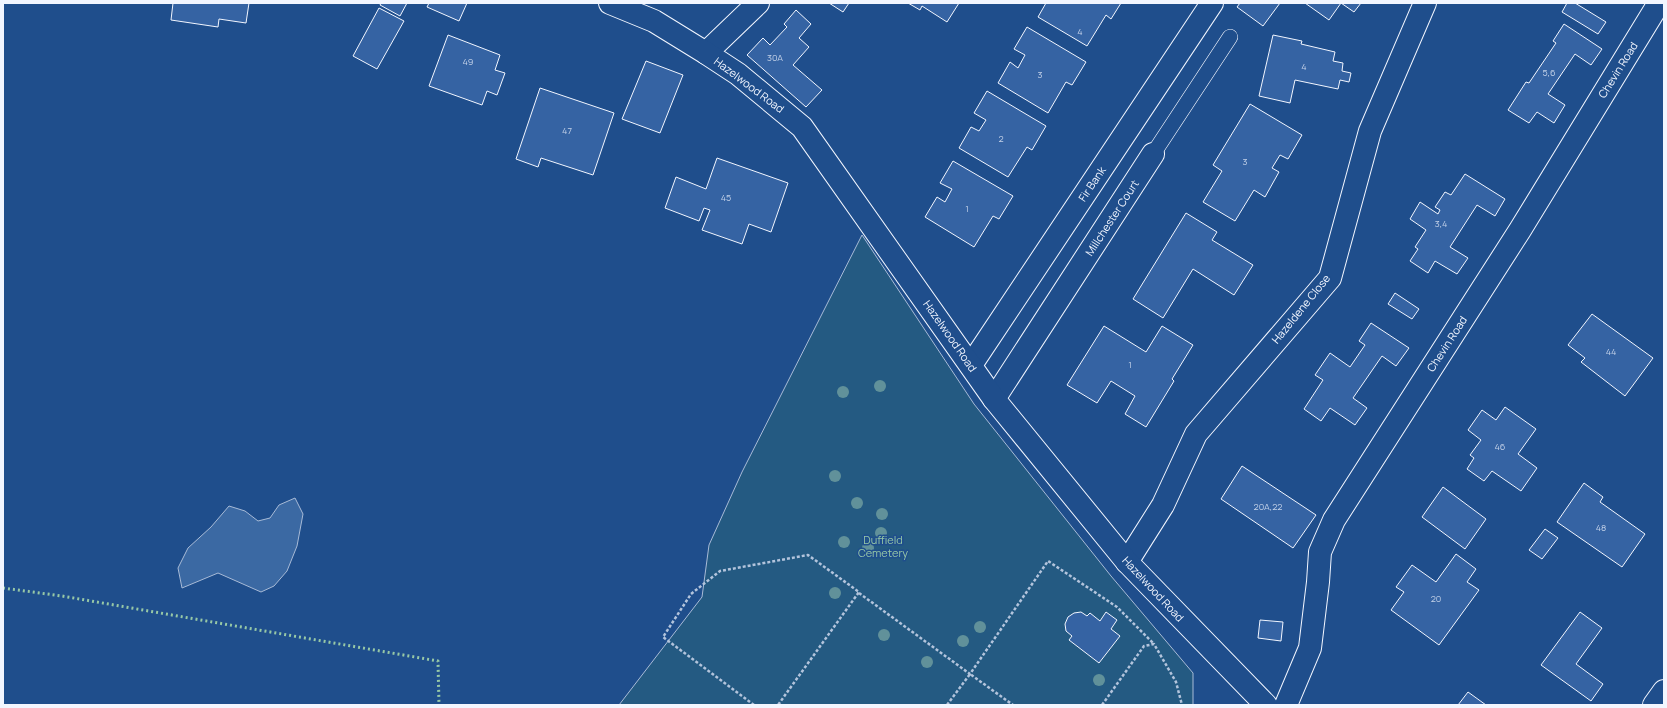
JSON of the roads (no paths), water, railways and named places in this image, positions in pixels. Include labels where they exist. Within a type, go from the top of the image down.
[{"type":"street","name":"Hazelwood Road","points":[[610,3],[654,21],[706,53],[738,74],[802,127],[994,399],[1127,562],[1261,703]]},
{"type":"street","points":[[706,53],[758,3]]},
{"type":"street","name":"Fir Bank","points":[[971,365],[1212,3]]},
{"type":"street","name":"Hazeldene Close","points":[[1127,562],[1163,505],[1196,434],[1330,278],[1370,131],[1425,3]]},
{"type":"street","name":"Chevin Road","points":[[1286,705],[1310,648],[1320,552],[1334,520],[1520,230],[1659,3]]},
{"type":"street","name":"Millchester Court","points":[[994,399],[1153,154]]},
{"type":"street","points":[[1654,705],[1664,690]]},
{"type":"lane","name":"Millchester Court","points":[[1153,154],[1230,37]]},
{"type":"park label","name":"Duffield Cemetery","points":[[883,546]]}]
